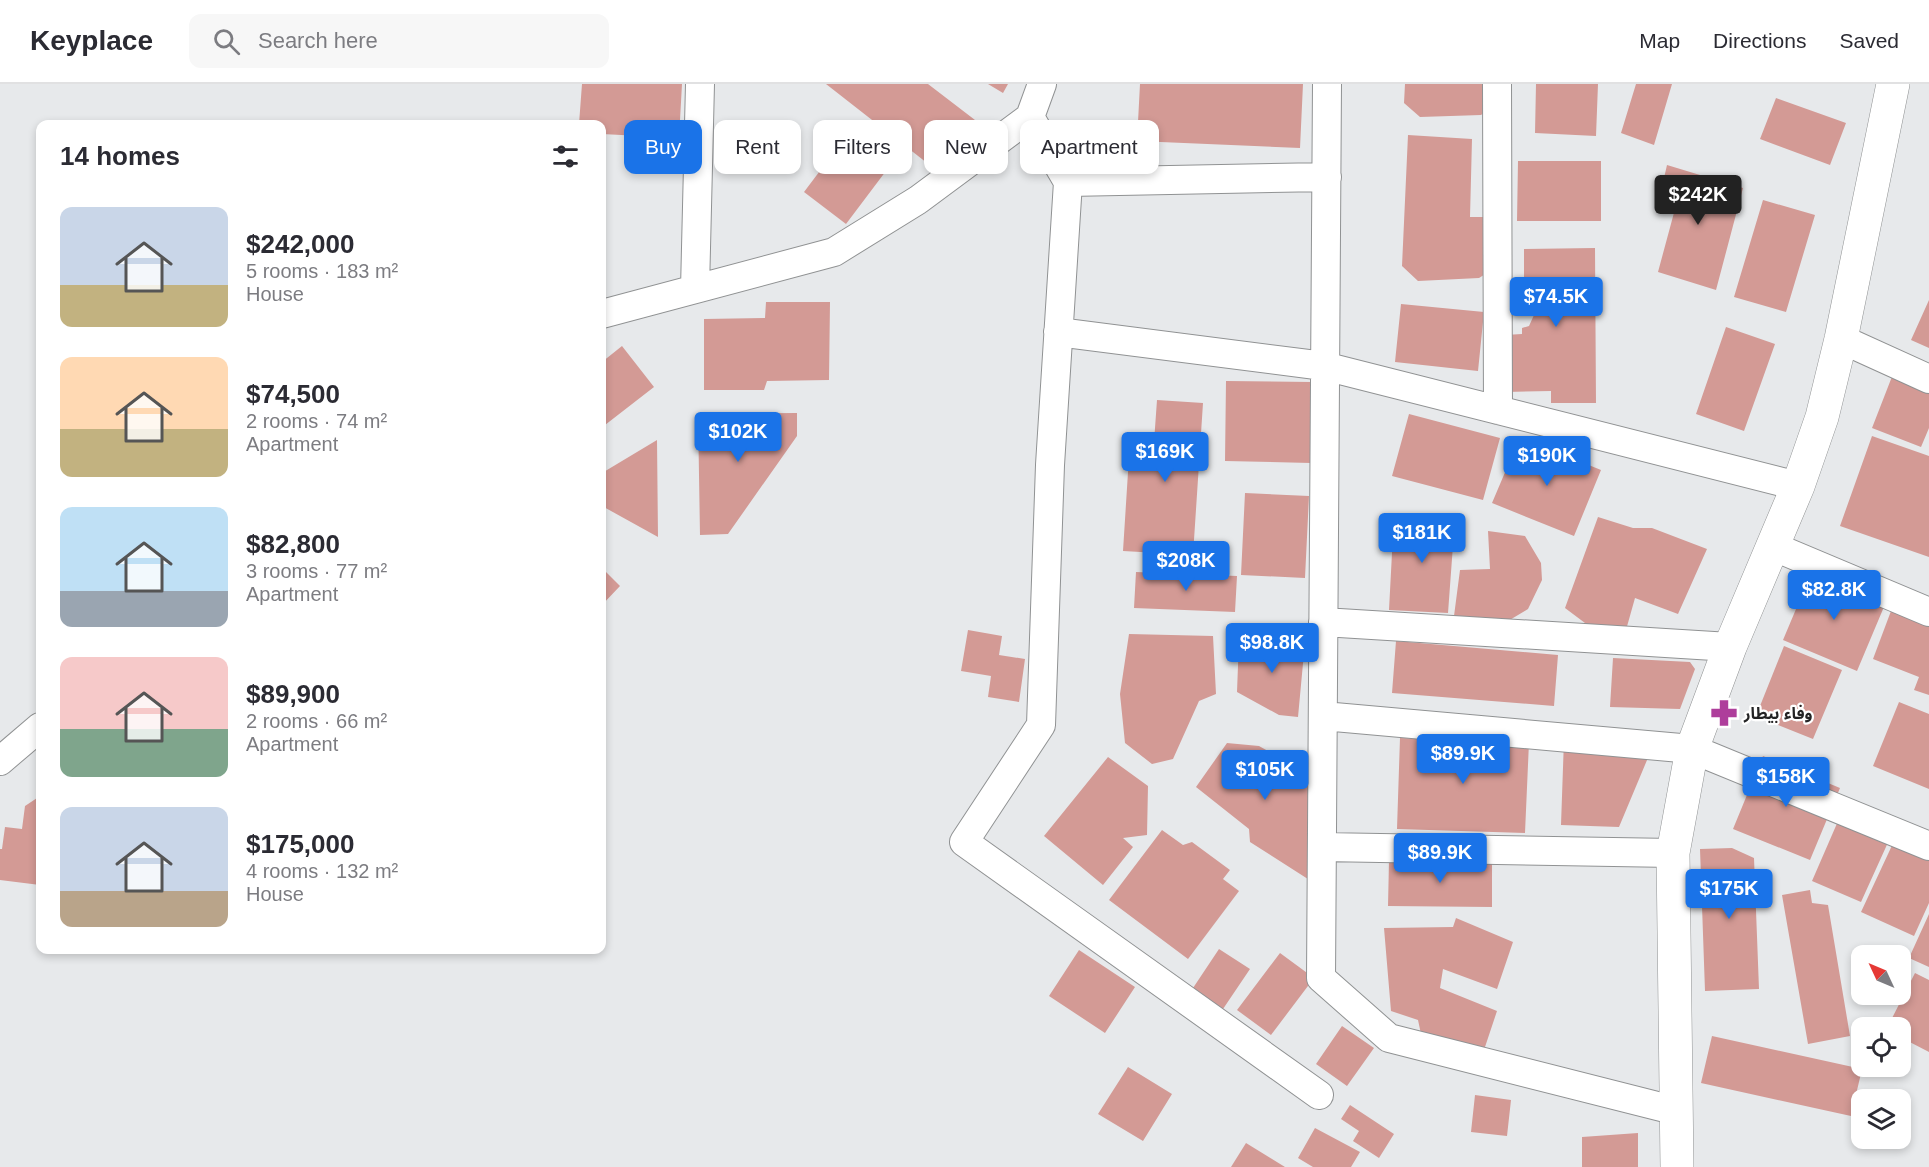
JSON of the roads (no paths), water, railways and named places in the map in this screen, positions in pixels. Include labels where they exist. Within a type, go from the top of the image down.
[{"type":"street","points":[[695,289],[700,84]]},
{"type":"street","points":[[606,313],[834,252],[918,200],[1030,117],[1042,84]]},
{"type":"street","points":[[1327,84],[1322,978],[1389,1038],[1677,1111]]},
{"type":"street","points":[[1497,84],[1498,410]]},
{"type":"street","points":[[1677,1167],[1673,853],[1692,749],[1730,647],[1798,486],[1822,417],[1841,339],[1893,84]]},
{"type":"street","points":[[1030,117],[1068,182],[1050,465],[1041,725],[963,842],[1319,1095]]},
{"type":"street","points":[[1068,182],[1327,177]]},
{"type":"street","points":[[1058,332],[1324,366],[1798,486]]},
{"type":"street","points":[[1841,339],[1929,379]]},
{"type":"street","points":[[1772,546],[1929,612]]},
{"type":"street","points":[[1323,622],[1730,647]]},
{"type":"street","points":[[1323,716],[1692,749],[1929,846]]},
{"type":"street","points":[[0,761],[36,730]]},
{"type":"street","points":[[1322,848],[1673,853]]},
{"type":"place","name":"وفاء بيطار","points":[[1724,713]]}]
